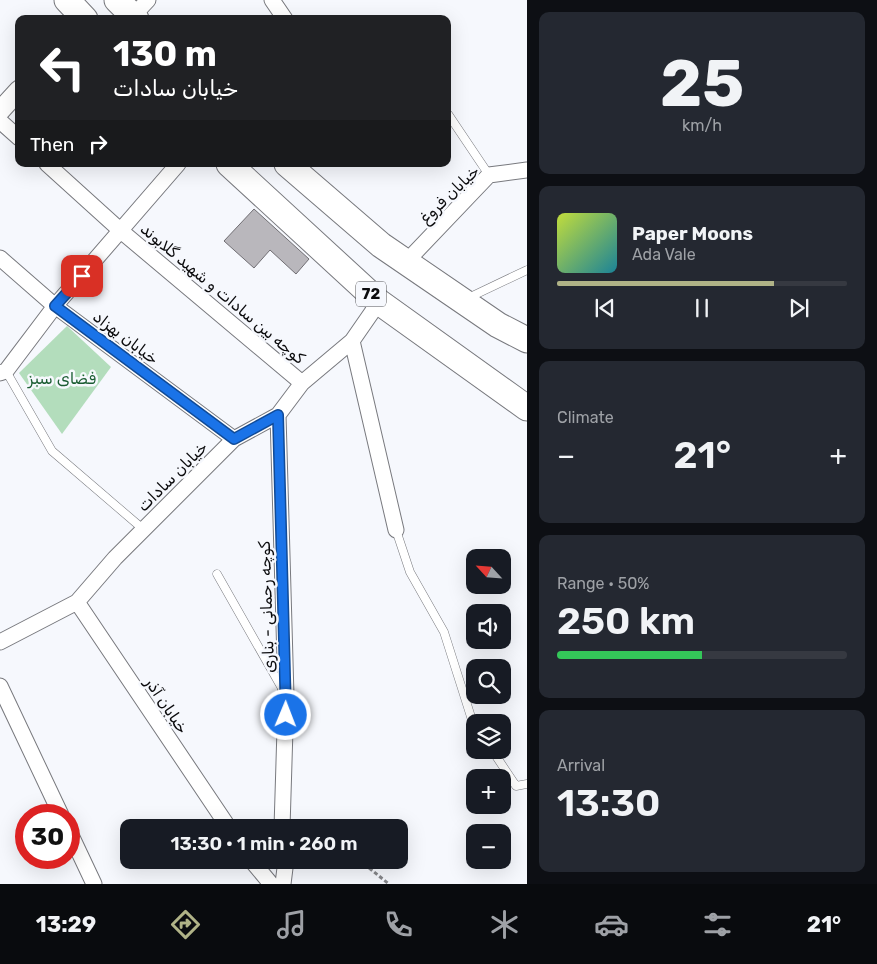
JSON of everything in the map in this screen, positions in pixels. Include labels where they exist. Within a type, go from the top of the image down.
[{"type":"highway","name":"72","points":[[232,167],[379,302],[527,408]]},
{"type":"highway","points":[[290,167],[381,245],[498,325],[527,340]]},
{"type":"street","points":[[272,0],[282,15]]},
{"type":"street","points":[[0,112],[15,95]]},
{"type":"street","points":[[0,121],[15,134]]},
{"type":"street","name":"کوچه بین سادات و شهید گلابوند","points":[[50,167],[121,231],[302,382]]},
{"type":"street","points":[[3,372],[55,306],[175,167]]},
{"type":"street","name":"خیابان فروغ","points":[[406,262],[489,175],[527,170]]},
{"type":"street","name":"خیابان بهزاد","points":[[0,258],[55,306],[234,439]]},
{"type":"street","name":"خیابان سادات","points":[[0,642],[77,602],[115,558],[234,439],[278,415],[302,382],[352,342],[379,302]]},
{"type":"street","points":[[352,342],[396,530]]},
{"type":"street","name":"کوچه رحمانی - بناری","points":[[278,415],[286,696],[282,819]]},
{"type":"street","name":"خیابان آذر","points":[[77,602],[223,819]]},
{"type":"street","points":[[0,686],[56,804]]},
{"type":"street","points":[[80,854],[94,884]]},
{"type":"street","points":[[258,869],[271,884]]},
{"type":"street","points":[[282,884],[284,869]]},
{"type":"lane","points":[[451,118],[489,175]]},
{"type":"lane","points":[[462,301],[527,270]]},
{"type":"lane","points":[[3,372],[52,451],[143,529]]},
{"type":"lane","points":[[396,530],[410,572],[444,632],[470,714]]},
{"type":"lane","points":[[217,574],[286,696]]},
{"type":"lane","points":[[498,759],[516,786],[527,784]]},
{"type":"path","points":[[370,869],[389,884]]},
{"type":"green space","name":"فضای سبز","points":[[67,326],[111,367],[62,434],[19,373]]},
{"type":"building","points":[[254,209],[309,259],[296,274],[270,250],[254,268],[224,241]]},
{"type":"route","points":[[82,276],[55,306],[234,439],[278,415],[286,715]]}]
